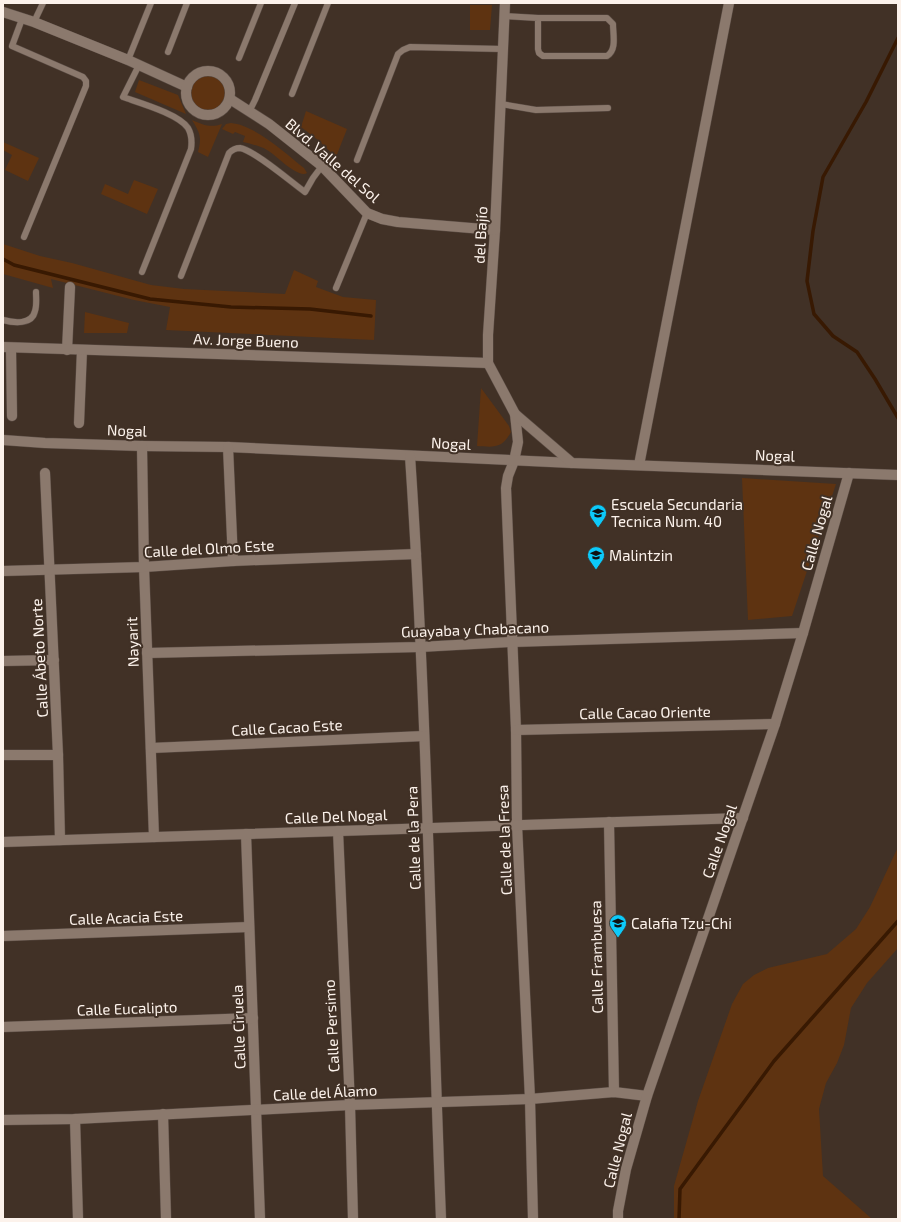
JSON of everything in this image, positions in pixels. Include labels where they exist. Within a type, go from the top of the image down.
[{"type":"street","name":"del Bajío","points":[[505,3],[495,230],[488,335],[488,363],[514,414],[518,442],[514,460]]},
{"type":"street","points":[[639,465],[729,3]]},
{"type":"street","points":[[3,12],[34,22],[128,60],[187,87]]},
{"type":"street","points":[[205,71],[217,73],[223,76],[230,87],[230,99],[223,110],[218,113],[205,115],[194,110],[190,106],[187,100],[187,87],[189,82],[199,73],[205,71]]},
{"type":"street","name":"Blvd. Valle del Sol","points":[[230,99],[269,124],[322,166],[367,213],[382,219],[398,222],[495,230]]},
{"type":"street","points":[[67,350],[70,287]]},
{"type":"street","points":[[7,348],[12,416]]},
{"type":"street","name":"Av. Jorge Bueno","points":[[7,348],[488,363]]},
{"type":"street","points":[[80,423],[82,350]]},
{"type":"street","points":[[514,414],[572,463]]},
{"type":"street","name":"Nogal","points":[[3,440],[45,443],[228,447],[572,463],[898,475]]},
{"type":"street","name":"Nayarit","points":[[142,446],[144,567],[154,837]]},
{"type":"street","points":[[228,447],[233,561]]},
{"type":"street","name":"Calle de la Pera","points":[[410,456],[416,554],[428,828],[442,1219]]},
{"type":"street","name":"Calle de la Fresa","points":[[514,460],[508,476],[506,488],[516,730],[517,825],[530,1099],[533,1219]]},
{"type":"street","name":"Calle Nogal","points":[[618,1219],[626,1170],[647,1096],[774,724],[803,633],[849,473]]},
{"type":"street","name":"Calle Ábeto Norte","points":[[45,474],[58,755],[60,840]]},
{"type":"street","name":"Calle del Olmo Este","points":[[3,571],[144,567],[233,561],[416,554]]},
{"type":"street","name":"Guayaba y Chabacano","points":[[148,653],[420,647],[512,642],[803,633]]},
{"type":"street","points":[[3,662],[54,660]]},
{"type":"street","name":"Calle Cacao Oriente","points":[[516,730],[774,724]]},
{"type":"street","name":"Calle Cacao Este","points":[[151,748],[424,736]]},
{"type":"street","points":[[3,755],[58,755]]},
{"type":"street","name":"Calle Del Nogal","points":[[3,842],[743,818]]},
{"type":"street","name":"Calle Frambuesa","points":[[609,822],[614,1092]]},
{"type":"street","name":"Calle Persimo","points":[[338,831],[350,1105],[353,1219]]},
{"type":"street","name":"Calle Ciruela","points":[[246,834],[260,1219]]},
{"type":"street","name":"Calle Acacia Este","points":[[3,936],[249,927]]},
{"type":"street","name":"Calle Eucalipto","points":[[3,1027],[253,1018]]},
{"type":"street","name":"Calle del Álamo","points":[[3,1120],[75,1119],[350,1105],[530,1099],[614,1092],[647,1096]]},
{"type":"street","points":[[163,1114],[166,1219]]},
{"type":"street","points":[[75,1119],[78,1219]]},
{"type":"lane","points":[[34,22],[43,3]]},
{"type":"lane","points":[[128,60],[151,3]]},
{"type":"lane","points":[[168,52],[187,3]]},
{"type":"lane","points":[[239,58],[261,3]]},
{"type":"lane","points":[[249,112],[295,3]]},
{"type":"lane","points":[[292,94],[328,3]]},
{"type":"lane","points":[[504,16],[538,18],[607,18],[613,24],[613,50],[607,56],[543,56],[539,53],[538,49],[538,18]]},
{"type":"lane","points":[[22,19],[12,46],[83,77],[86,81],[86,86],[24,237]]},
{"type":"lane","points":[[357,160],[398,54],[403,50],[410,48],[503,49]]},
{"type":"lane","points":[[139,65],[123,97],[182,121],[188,128],[192,138],[191,149],[142,272]]},
{"type":"lane","points":[[501,104],[536,110],[608,108]]},
{"type":"lane","points":[[181,276],[229,153],[234,149],[241,148],[263,160],[305,192],[322,166]]},
{"type":"lane","points":[[336,288],[367,213]]},
{"type":"lane","points":[[3,320],[22,323],[31,318],[35,312],[36,292]]},
{"type":"shaded area","points":[[470,5],[492,5],[490,30],[470,30]]},
{"type":"shaded area","points":[[205,76],[211,76],[215,77],[222,83],[225,93],[224,100],[218,107],[211,110],[205,110],[201,109],[194,103],[191,96],[191,90],[192,86],[198,79]]},
{"type":"shaded area","points":[[139,80],[178,95],[186,114],[135,92]]},
{"type":"shaded area","points":[[306,111],[347,129],[336,157],[301,127]]},
{"type":"shaded area","points":[[192,120],[214,126],[222,124],[208,157],[198,152],[200,135]]},
{"type":"shaded area","points":[[231,123],[240,125],[260,134],[304,168],[307,173],[298,173],[267,150],[243,142],[245,136],[235,132],[233,134],[222,129],[226,124]]},
{"type":"shaded area","points":[[3,142],[39,158],[28,181],[5,170],[12,155],[3,150]]},
{"type":"shaded area","points":[[134,180],[158,189],[147,214],[101,194],[105,184],[128,194]]},
{"type":"shaded area","points":[[3,244],[40,256],[72,263],[151,285],[184,289],[285,294],[294,270],[318,281],[316,287],[343,297],[376,300],[374,340],[166,330],[170,307],[134,300],[51,279],[53,288],[3,274]]},
{"type":"shaded area","points":[[85,312],[129,323],[127,333],[84,333]]},
{"type":"shaded area","points":[[481,388],[509,426],[511,432],[504,442],[497,446],[477,446]]},
{"type":"shaded area","points":[[742,478],[836,484],[792,616],[748,620]]},
{"type":"shaded area","points":[[898,847],[898,948],[867,983],[851,1008],[844,1045],[837,1063],[826,1083],[819,1109],[823,1176],[872,1219],[674,1219],[674,1186],[698,1101],[732,1004],[743,984],[754,975],[768,968],[827,954],[856,929],[870,907]]},
{"type":"waterway","points":[[898,38],[866,102],[823,177],[813,231],[807,281],[814,314],[833,336],[857,352],[898,418]]},
{"type":"waterway","points":[[3,259],[14,265],[150,299],[231,307],[310,309],[371,316]]},
{"type":"waterway","points":[[679,1219],[680,1189],[774,1061],[898,921]]},
{"type":"place","name":"Escuela Secundaria Tecnica Num. 40","points":[[598,528]]},
{"type":"place","name":"Malintzin","points":[[596,570]]},
{"type":"place","name":"Calafia Tzu-Chi","points":[[618,938]]}]
